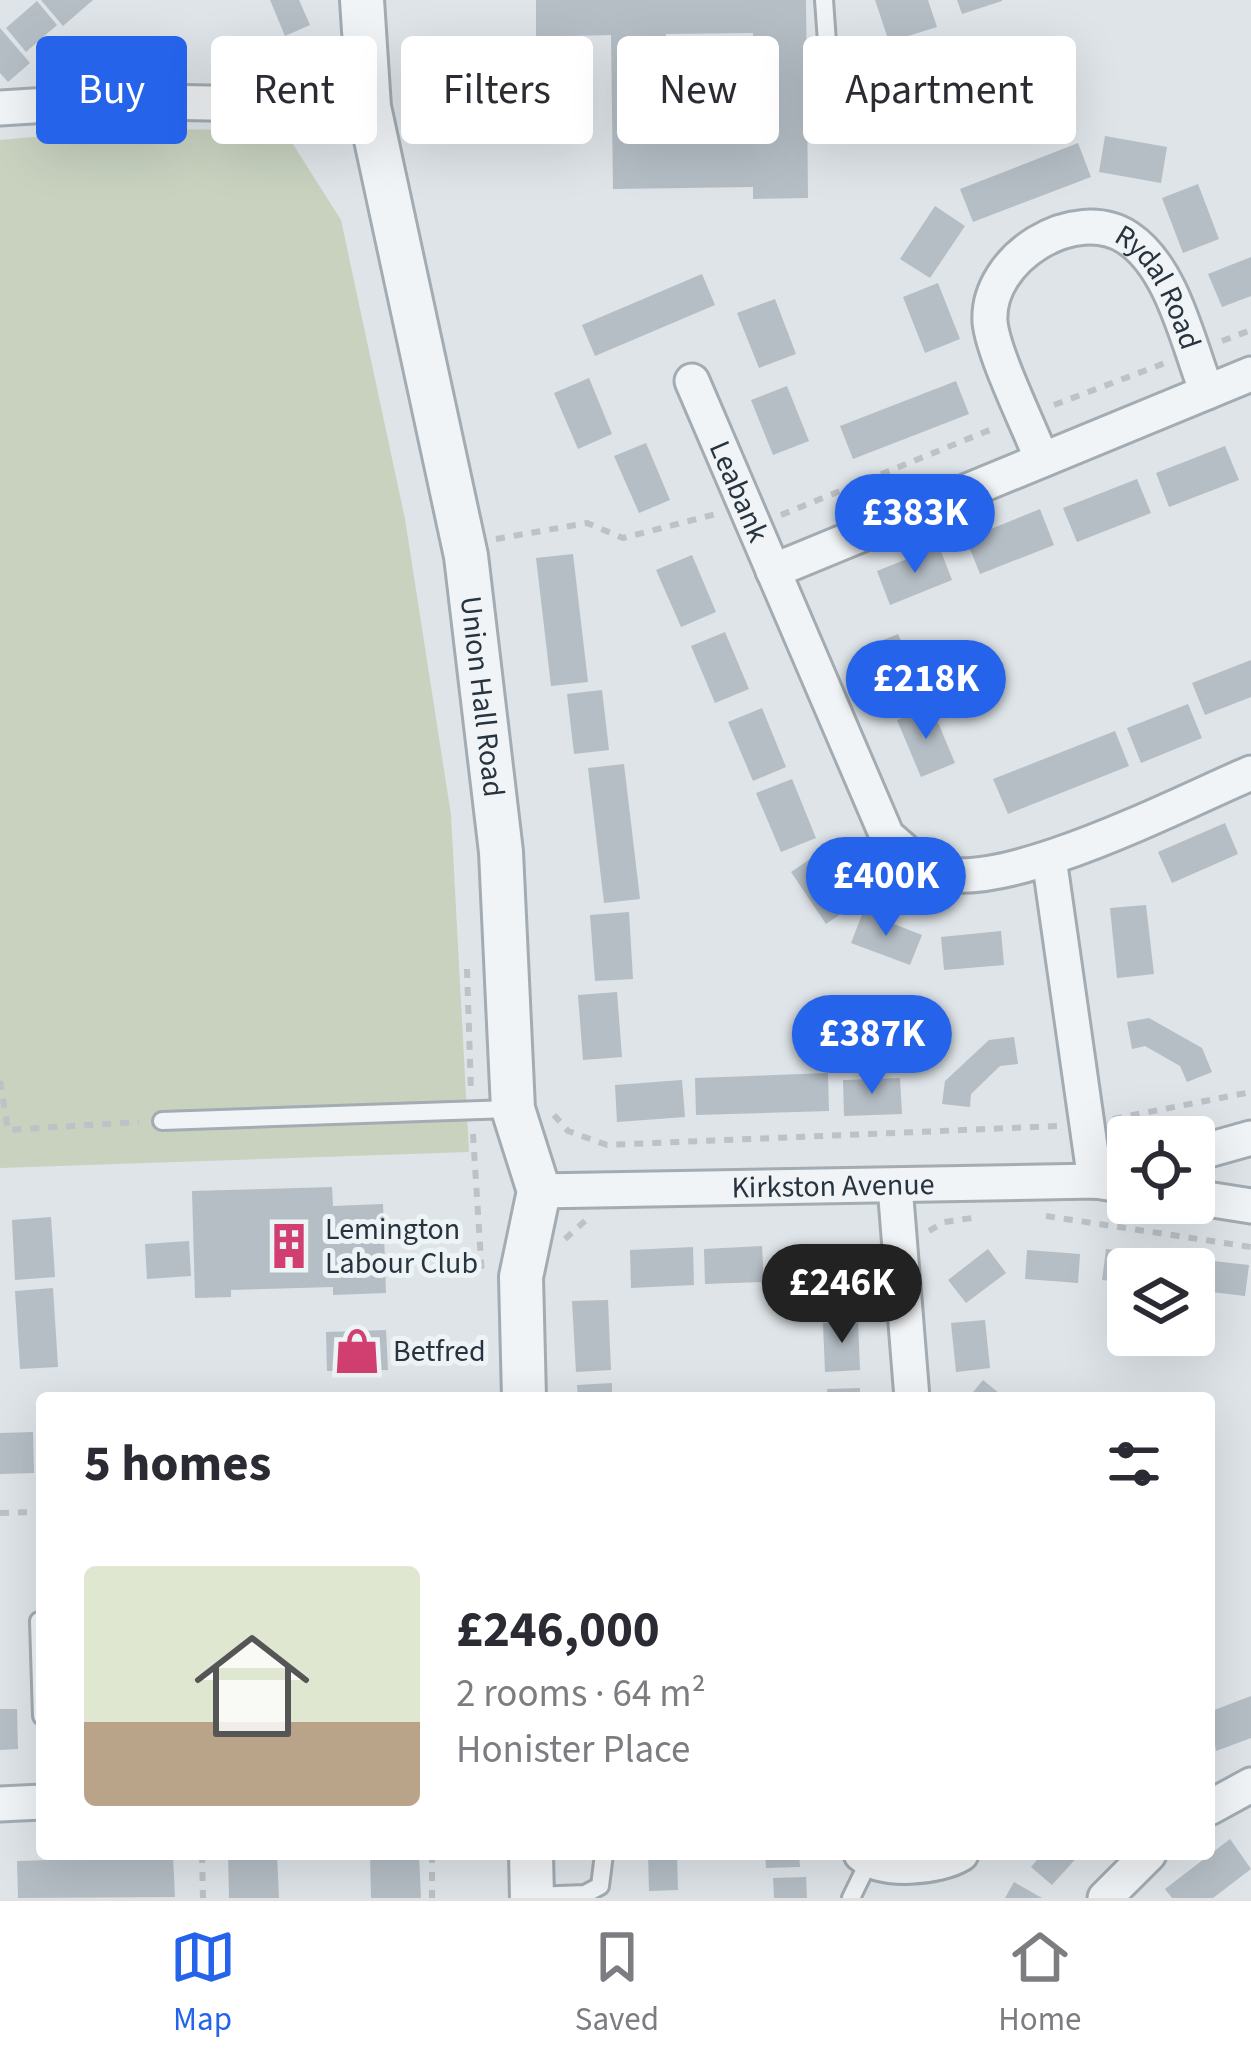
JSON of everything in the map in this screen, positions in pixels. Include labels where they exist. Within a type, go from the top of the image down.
[{"type":"street","name":"Union Hall Road","points":[[362,0],[369,107],[463,544],[501,852],[511,1109],[539,1191],[521,1276],[524,1392]]},
{"type":"street","points":[[0,108],[112,100],[211,103]]},
{"type":"street","name":"Rydal Road","points":[[1042,460],[990,323],[995,281],[1021,250],[1083,227],[1126,236],[1158,267],[1207,392]]},
{"type":"street","name":"Rydal Road","points":[[773,571],[1251,374]]},
{"type":"street","name":"Leabank","points":[[692,381],[886,836],[931,871],[986,877],[1049,858],[1251,772]]},
{"type":"street","points":[[1049,858],[1088,1124],[1107,1161]]},
{"type":"street","points":[[1215,1148],[1251,1138]]},
{"type":"street","name":"Kirkston Avenue","points":[[539,1191],[1107,1180]]},
{"type":"street","points":[[895,1186],[912,1392]]},
{"type":"street","points":[[1215,1200],[1251,1206]]},
{"type":"street","points":[[1215,1805],[1251,1785]]},
{"type":"street","points":[[0,1804],[36,1802]]},
{"type":"street","points":[[870,1860],[883,1866],[951,1860]]},
{"type":"street","points":[[1105,1898],[1143,1860]]},
{"type":"lane","points":[[824,0],[827,36]]},
{"type":"lane","points":[[162,1121],[511,1109]]},
{"type":"lane","points":[[531,1883],[585,1894],[600,1886],[603,1860]]},
{"type":"lane","points":[[851,1898],[864,1860]]},
{"type":"path","points":[[463,544],[586,523],[623,538],[746,506]]},
{"type":"path","points":[[466,969],[511,1109],[483,1287]]},
{"type":"path","points":[[0,1081],[8,1130],[162,1121]]},
{"type":"path","points":[[511,1109],[608,1145],[1088,1124],[1251,1092]]},
{"type":"path","points":[[0,1513],[36,1512]]},
{"type":"path","points":[[202,1860],[203,1898]]},
{"type":"path","points":[[431,1860],[432,1898]]},
{"type":"green space","points":[[187,129],[211,130],[211,144],[293,144],[341,220],[405,519],[451,815],[469,1152],[0,1168],[0,140],[36,137],[36,144],[187,144]]},
{"type":"building","points":[[41,0],[93,0],[63,26]]},
{"type":"building","points":[[270,0],[299,0],[310,25],[285,36]]},
{"type":"building","points":[[536,0],[806,0],[803,144],[807,144],[808,198],[753,199],[753,187],[613,189],[611,35],[536,36]]},
{"type":"building","points":[[875,0],[928,0],[937,27],[908,36],[887,36]]},
{"type":"building","points":[[957,0],[1002,0],[1002,1],[962,14]]},
{"type":"building","points":[[37,1],[57,25],[44,36],[36,36],[36,43],[26,52],[6,28]]},
{"type":"building","points":[[0,28],[30,63],[8,82],[0,73]]},
{"type":"building","points":[[1105,136],[1167,147],[1161,183],[1099,172]]},
{"type":"building","points":[[1076,144],[1091,177],[973,222],[960,189]]},
{"type":"building","points":[[1198,184],[1219,239],[1183,253],[1162,198]]},
{"type":"building","points":[[935,206],[965,226],[930,278],[900,259]]},
{"type":"building","points":[[1251,257],[1251,296],[1222,307],[1208,274]]},
{"type":"building","points":[[702,274],[715,305],[595,356],[582,325]]},
{"type":"building","points":[[938,283],[960,339],[925,353],[903,297]]},
{"type":"building","points":[[775,299],[796,354],[759,368],[737,313]]},
{"type":"building","points":[[589,378],[612,434],[578,449],[554,393]]},
{"type":"building","points":[[956,381],[969,414],[853,459],[840,426]]},
{"type":"building","points":[[787,386],[809,441],[773,455],[751,400]]},
{"type":"building","points":[[646,443],[670,500],[639,513],[614,456]]},
{"type":"building","points":[[1225,446],[1239,480],[1169,507],[1156,473]]},
{"type":"building","points":[[1137,479],[1151,513],[1077,542],[1063,508]]},
{"type":"building","points":[[1040,509],[1054,545],[980,574],[966,539]]},
{"type":"building","points":[[939,546],[952,580],[890,605],[877,571]]},
{"type":"building","points":[[573,554],[588,682],[551,686],[536,558]]},
{"type":"building","points":[[692,555],[716,612],[681,627],[656,570]]},
{"type":"building","points":[[725,632],[749,689],[715,703],[691,646]]},
{"type":"building","points":[[898,634],[922,689],[891,702],[868,646]]},
{"type":"building","points":[[1251,660],[1251,697],[1205,715],[1192,683]]},
{"type":"building","points":[[602,690],[609,750],[574,754],[567,694]]},
{"type":"building","points":[[1188,704],[1202,738],[1141,763],[1127,728]]},
{"type":"building","points":[[931,706],[955,763],[921,777],[897,720]]},
{"type":"building","points":[[762,708],[786,767],[753,781],[728,722]]},
{"type":"building","points":[[1115,731],[1129,766],[1008,814],[993,779]]},
{"type":"building","points":[[624,764],[640,899],[604,903],[588,768]]},
{"type":"building","points":[[792,779],[816,838],[781,852],[756,793]]},
{"type":"building","points":[[1225,823],[1238,854],[1172,883],[1158,852]]},
{"type":"building","points":[[825,849],[860,901],[826,924],[791,872]]},
{"type":"building","points":[[1146,905],[1154,974],[1117,978],[1110,908]]},
{"type":"building","points":[[629,912],[633,979],[595,981],[590,915]]},
{"type":"building","points":[[863,912],[922,935],[910,965],[851,943]]},
{"type":"building","points":[[1001,931],[1004,965],[944,970],[941,937]]},
{"type":"building","points":[[617,992],[622,1057],[583,1060],[578,995]]},
{"type":"building","points":[[1149,1018],[1202,1048],[1212,1072],[1187,1082],[1180,1066],[1145,1046],[1132,1049],[1127,1022]]},
{"type":"building","points":[[1014,1037],[1018,1064],[1000,1066],[971,1094],[970,1107],[942,1104],[945,1081],[989,1040]]},
{"type":"building","points":[[828,1073],[829,1111],[696,1115],[695,1078]]},
{"type":"building","points":[[900,1078],[902,1114],[844,1116],[843,1080]]},
{"type":"building","points":[[682,1080],[685,1117],[617,1122],[615,1085]]},
{"type":"building","name":"Lemington Labour Club","points":[[332,1187],[333,1206],[383,1204],[386,1293],[333,1295],[333,1287],[231,1290],[231,1297],[195,1298],[192,1191]]},
{"type":"building","points":[[51,1217],[55,1277],[15,1280],[12,1220]]},
{"type":"building","points":[[189,1241],[191,1276],[147,1279],[145,1244]]},
{"type":"building","points":[[801,1245],[854,1276],[837,1305],[783,1275]]},
{"type":"building","points":[[762,1246],[764,1282],[705,1284],[704,1249]]},
{"type":"building","points":[[693,1247],[694,1285],[631,1288],[630,1250]]},
{"type":"building","points":[[988,1249],[1006,1273],[966,1303],[948,1280]]},
{"type":"building","points":[[1106,1249],[1107,1249],[1107,1281],[1102,1280]]},
{"type":"building","points":[[1027,1250],[1080,1254],[1078,1283],[1025,1279]]},
{"type":"building","points":[[1215,1261],[1249,1265],[1245,1296],[1215,1292]]},
{"type":"building","points":[[53,1288],[58,1367],[20,1369],[15,1291]]},
{"type":"building","points":[[608,1300],[611,1370],[576,1372],[572,1301]]},
{"type":"building","points":[[985,1320],[990,1368],[956,1372],[951,1323]]},
{"type":"building","points":[[858,1321],[860,1370],[825,1372],[823,1323]]},
{"type":"building","name":"Betfred","points":[[386,1330],[388,1370],[327,1371],[326,1332]]},
{"type":"building","points":[[983,1380],[998,1392],[973,1392]]},
{"type":"building","points":[[612,1383],[612,1392],[578,1392],[577,1385]]},
{"type":"building","points":[[860,1388],[860,1392],[827,1392]]},
{"type":"building","points":[[33,1432],[34,1473],[0,1474],[0,1433]]},
{"type":"building","points":[[1251,1696],[1251,1738],[1216,1751],[1215,1710]]},
{"type":"building","points":[[0,1709],[17,1709],[18,1749],[0,1750]]},
{"type":"building","points":[[1230,1839],[1251,1869],[1213,1898],[1172,1898],[1165,1889],[1203,1860],[1215,1860],[1215,1851]]},
{"type":"building","points":[[173,1860],[175,1897],[18,1898],[17,1861]]},
{"type":"building","points":[[228,1860],[277,1860],[279,1898],[229,1898]]},
{"type":"building","points":[[370,1860],[419,1860],[421,1898],[371,1898]]},
{"type":"building","points":[[648,1860],[677,1860],[678,1890],[649,1891]]},
{"type":"building","points":[[765,1860],[799,1860],[800,1867],[766,1868]]},
{"type":"building","points":[[1037,1860],[1075,1860],[1052,1885],[1031,1867]]},
{"type":"building","points":[[806,1877],[807,1898],[774,1898],[773,1878]]},
{"type":"building","points":[[1014,1882],[1042,1898],[1005,1898]]},
{"type":"place","name":"Lemington Labour Club","points":[[289,1246]]},
{"type":"place","name":"Betfred","points":[[357,1351]]}]
